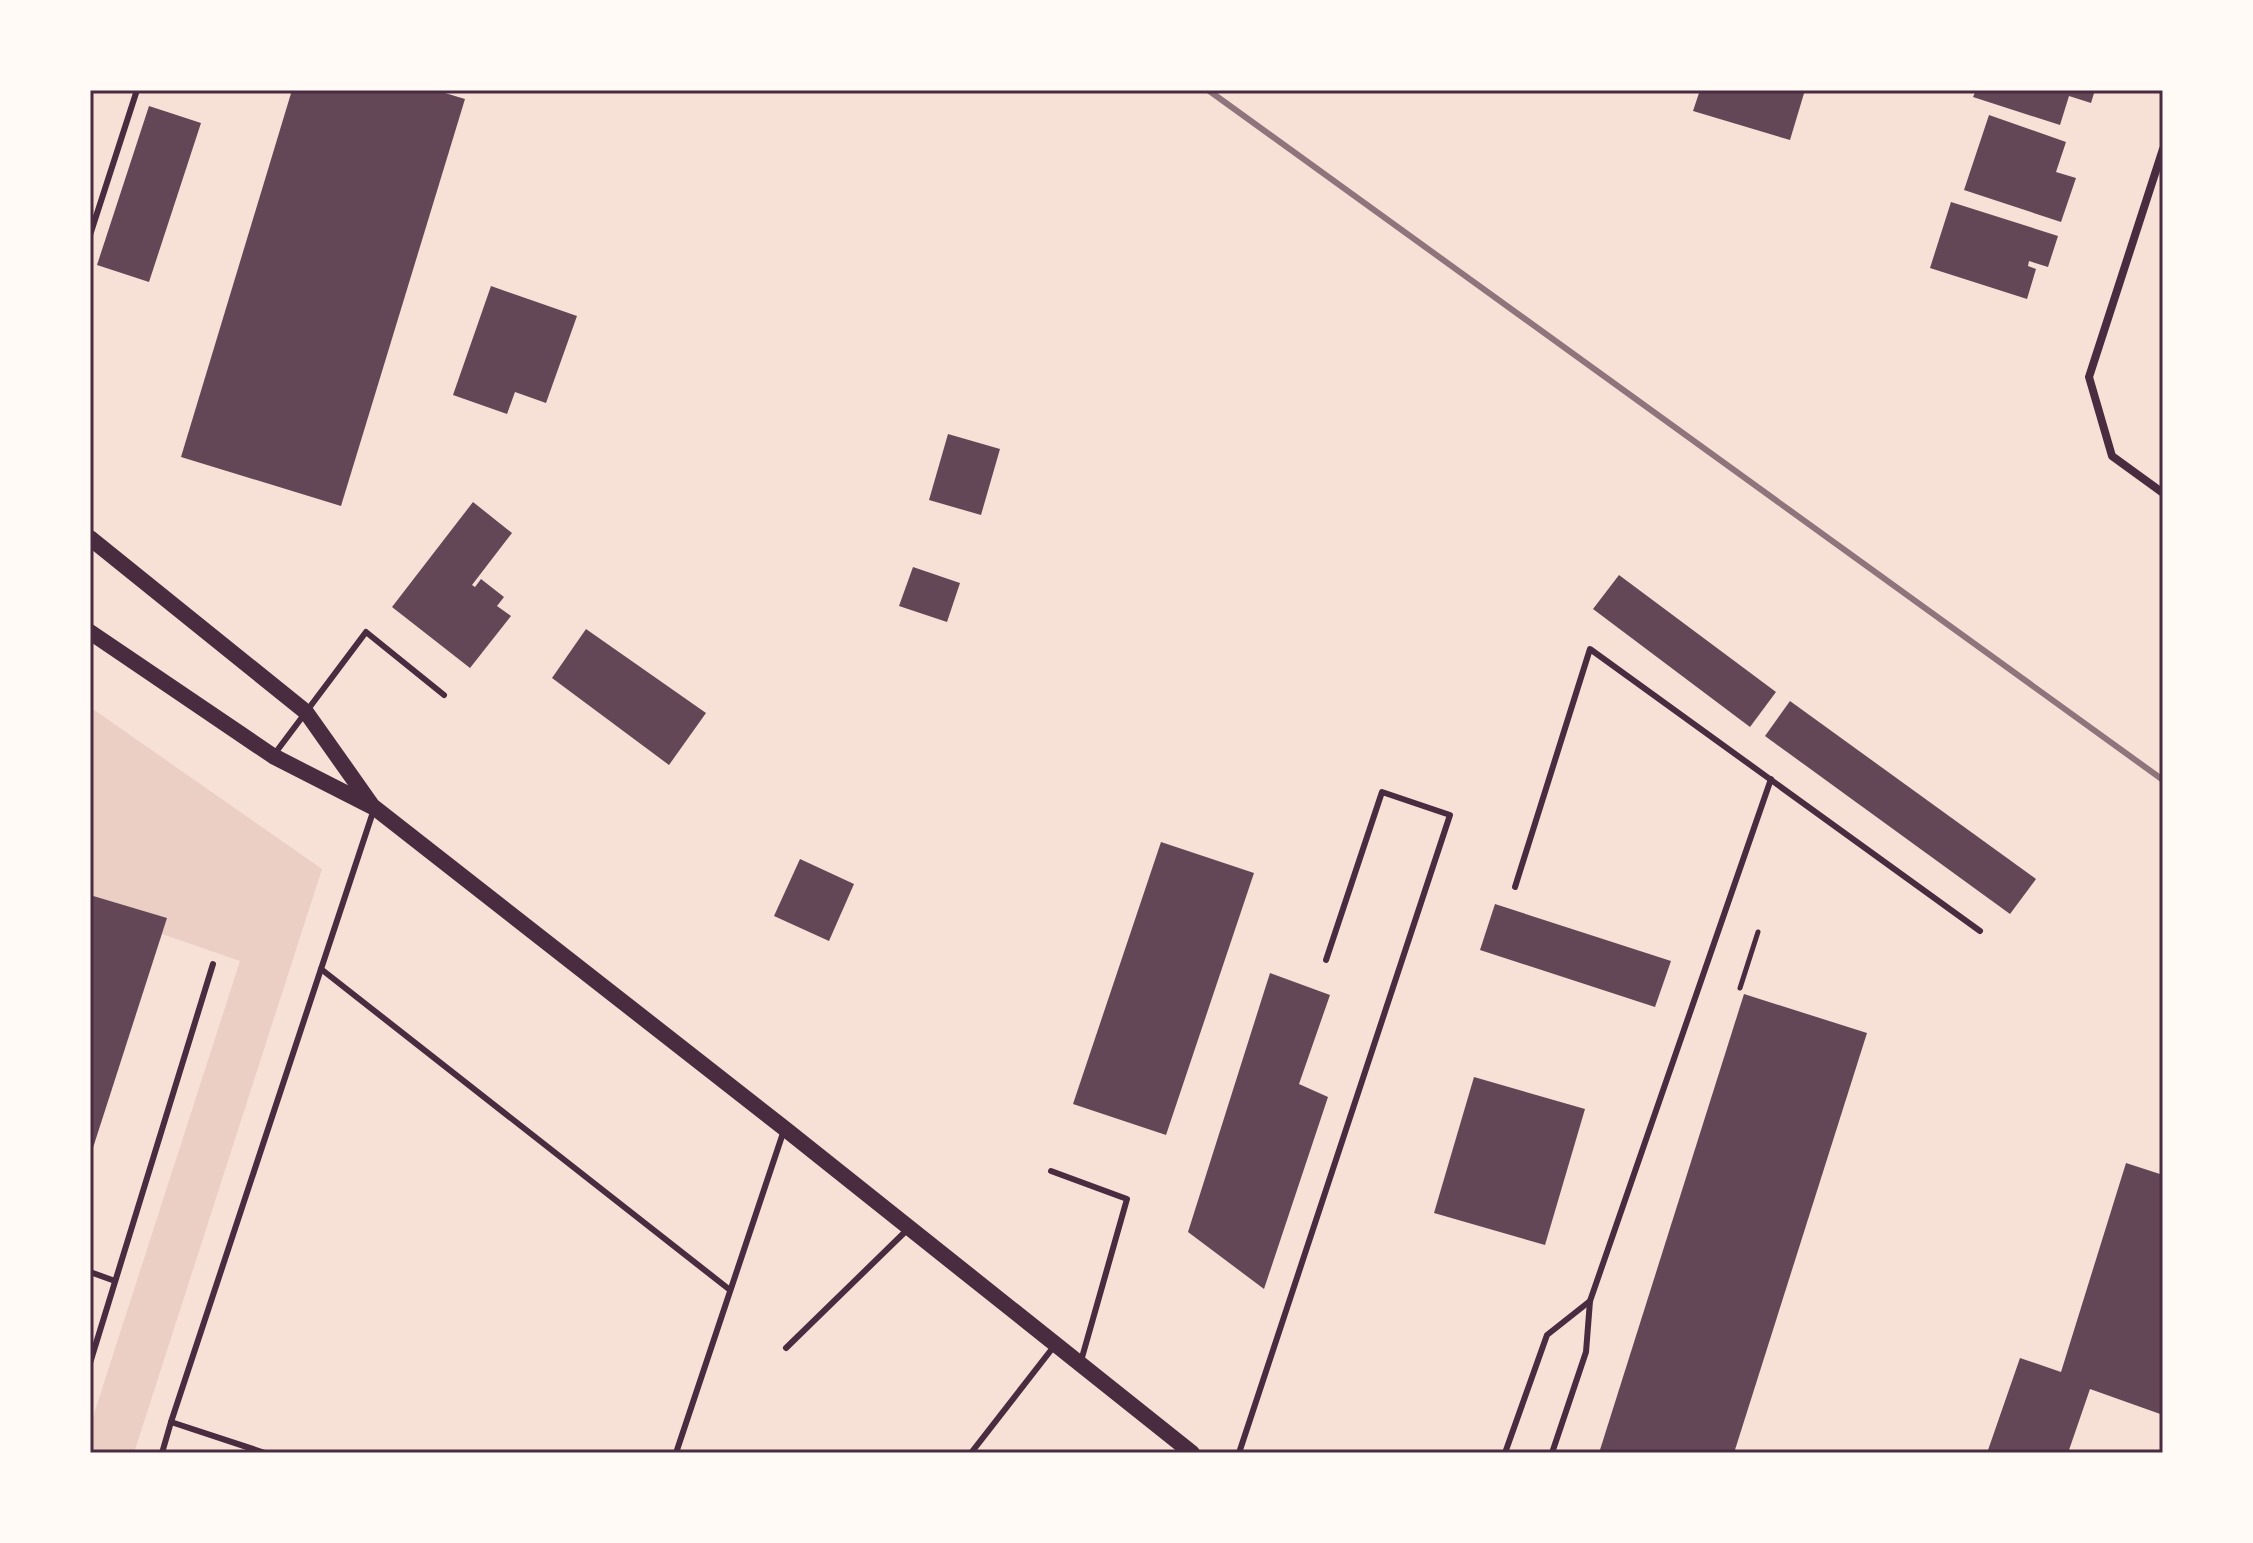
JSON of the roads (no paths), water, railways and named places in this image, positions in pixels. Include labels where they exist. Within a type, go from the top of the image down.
[{"type":"main road","points":[[90,538],[306,712],[375,808]]},
{"type":"main road","points":[[90,632],[273,756],[375,808],[1192,1453]]},
{"type":"street","points":[[2163,149],[2089,377],[2112,456],[2163,493]]},
{"type":"lane","points":[[90,235],[137,90]]},
{"type":"lane","points":[[273,756],[366,632],[444,695]]},
{"type":"lane","points":[[1515,887],[1590,649],[1980,931]]},
{"type":"lane","points":[[1552,1453],[1586,1352],[1590,1301],[1771,779]]},
{"type":"lane","points":[[1239,1453],[1450,815],[1382,792],[1326,960]]},
{"type":"lane","points":[[162,1453],[375,808]]},
{"type":"lane","points":[[90,1363],[213,964]]},
{"type":"lane","points":[[321,969],[730,1290]]},
{"type":"lane","points":[[676,1453],[784,1128]]},
{"type":"lane","points":[[1051,1171],[1127,1199],[1080,1364]]},
{"type":"lane","points":[[786,1348],[908,1229]]},
{"type":"lane","points":[[90,1272],[115,1281]]},
{"type":"lane","points":[[1505,1453],[1547,1335],[1590,1301]]},
{"type":"lane","points":[[971,1453],[1055,1345]]},
{"type":"lane","points":[[171,1422],[265,1453]]},
{"type":"railway","points":[[1208,90],[2163,780]]}]
